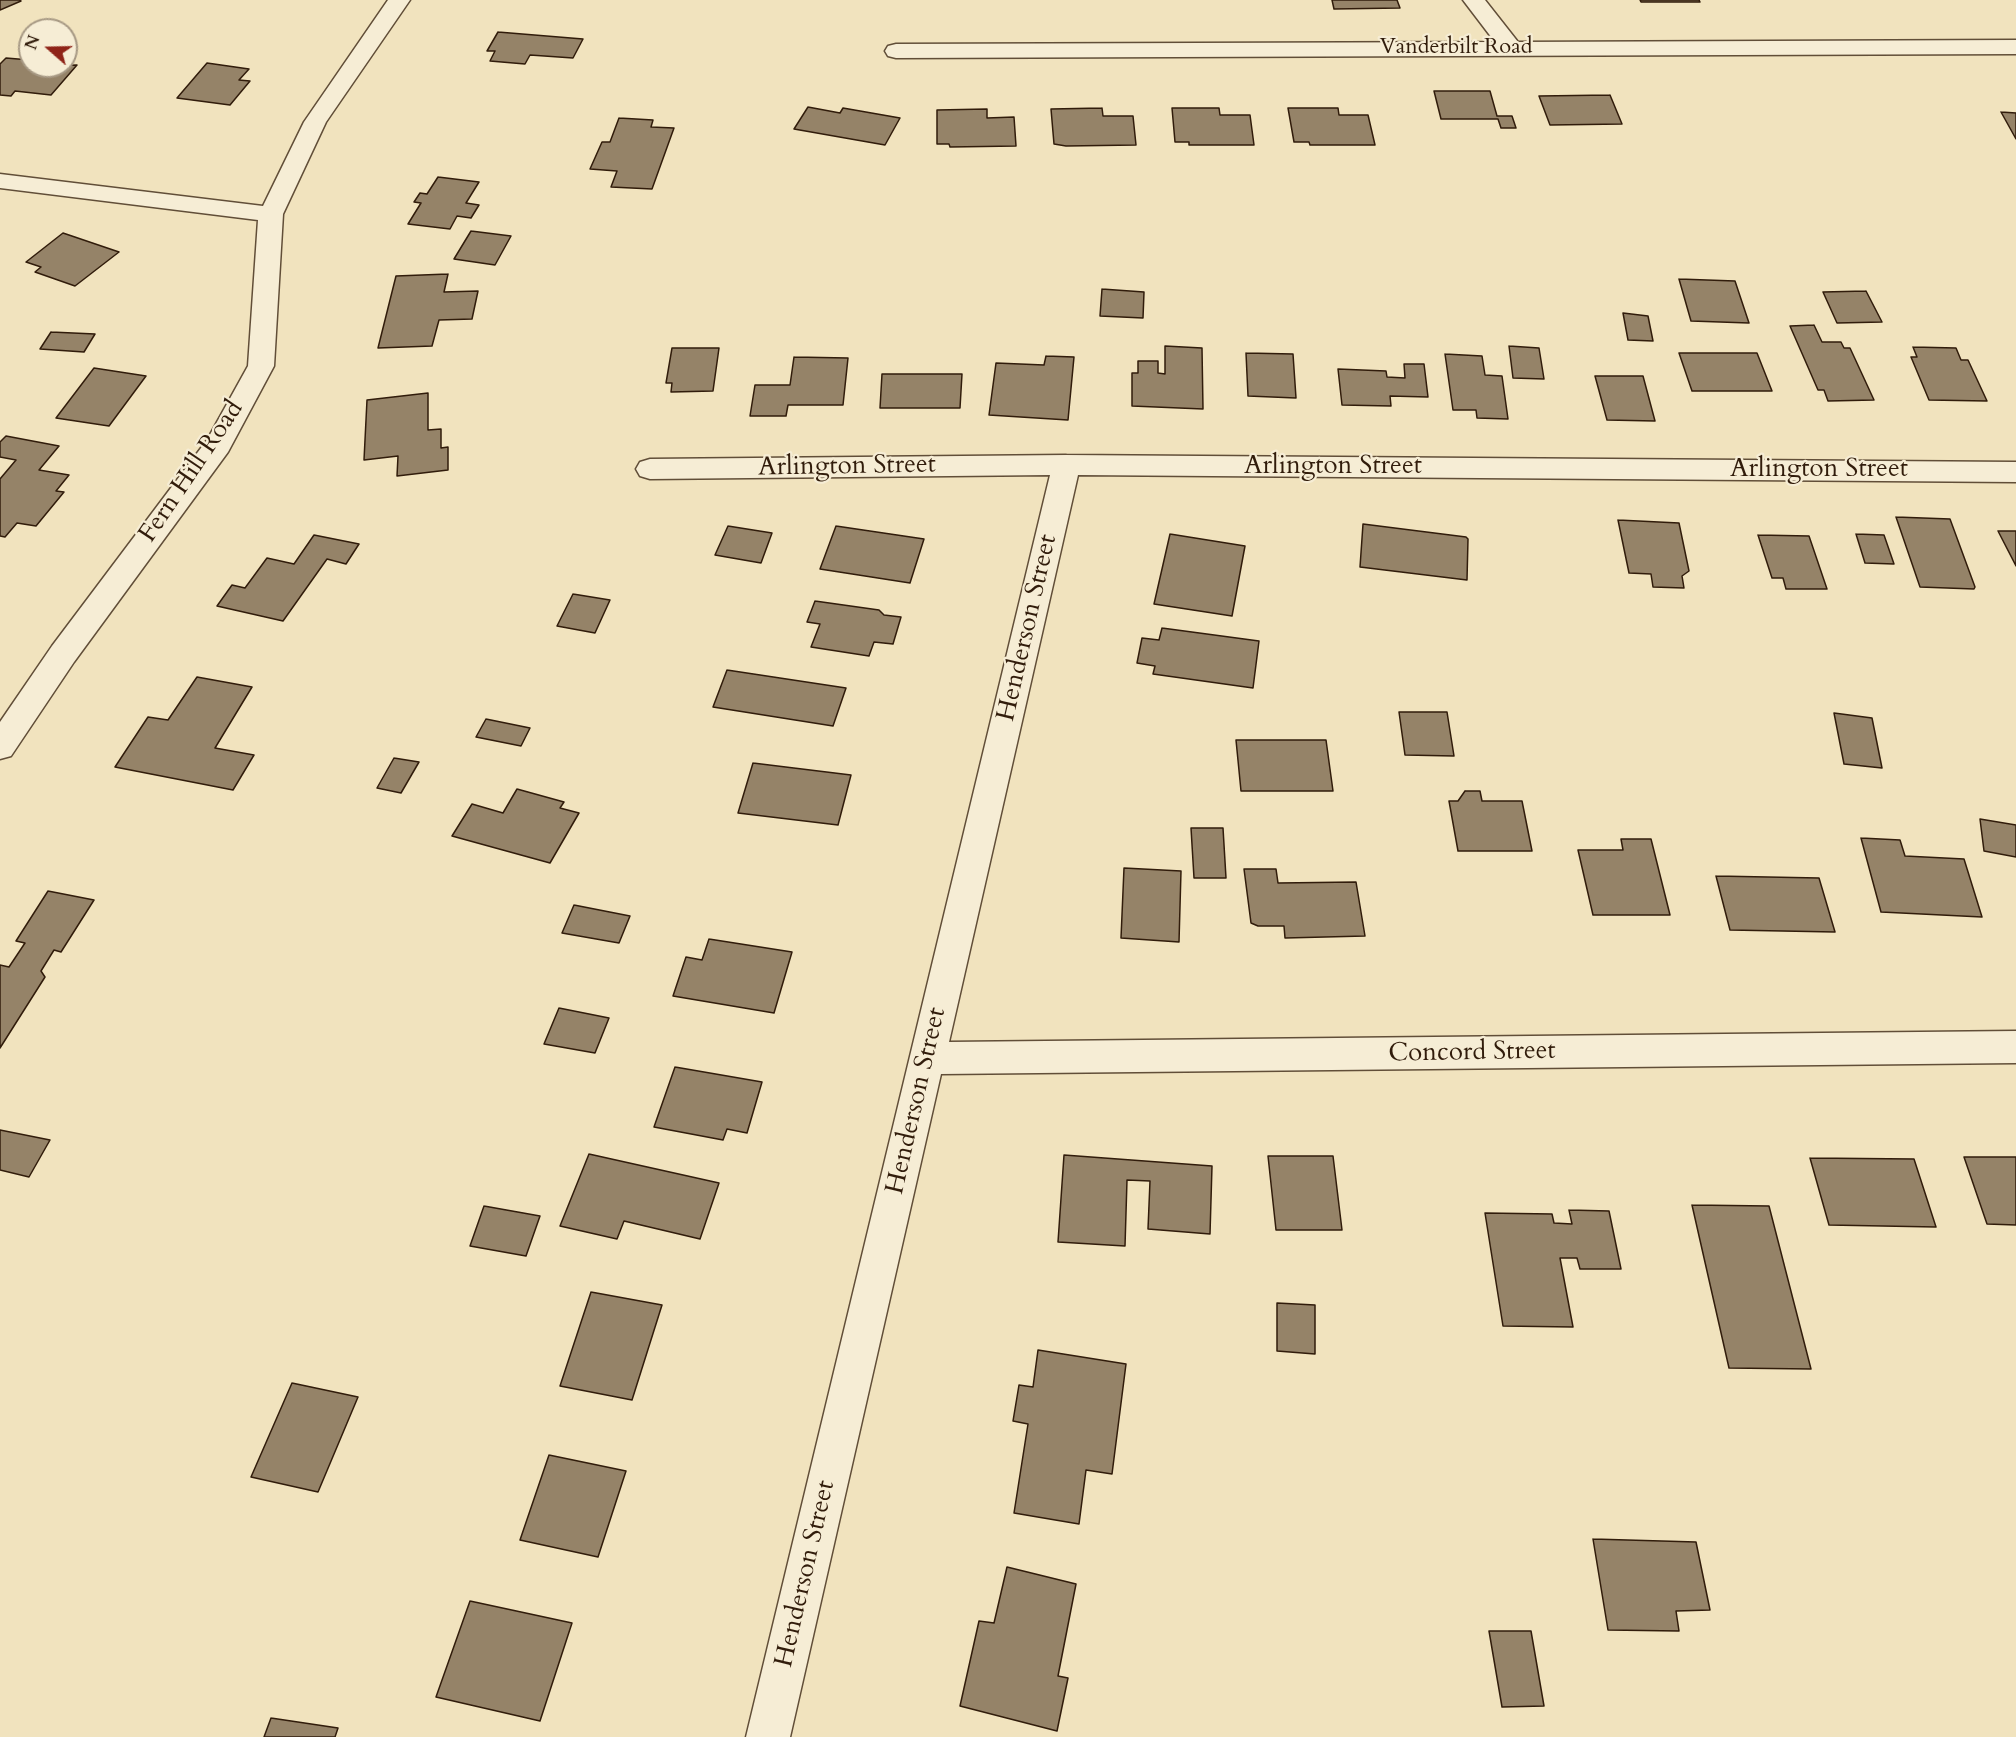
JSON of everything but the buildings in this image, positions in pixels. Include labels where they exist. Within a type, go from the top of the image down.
[{"type":"street","points":[[0,181],[271,214],[315,122],[399,0]]},
{"type":"street","points":[[1474,0],[1510,47]]},
{"type":"street","name":"Vanderbilt Road","points":[[896,51],[1510,47],[2016,47]]},
{"type":"street","name":"Fern Hill Road","points":[[0,747],[63,654],[218,445],[261,366],[271,214]]},
{"type":"street","name":"Arlington Street","points":[[650,469],[1066,465],[2016,472]]},
{"type":"street","name":"Henderson Street","points":[[768,1737],[1066,465]]},
{"type":"street","name":"Concord Street","points":[[927,1058],[2016,1047]]}]
